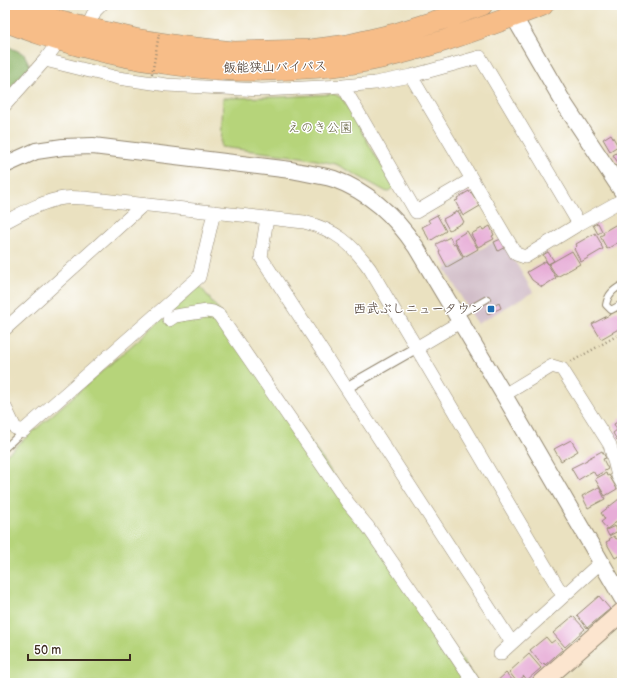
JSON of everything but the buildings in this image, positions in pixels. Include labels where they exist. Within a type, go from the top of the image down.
[{"type":"highway","name":"飯能狭山バイパス","points":[[15,5],[61,22],[142,40],[186,47],[234,52],[310,50],[348,45],[394,34],[482,5]]},
{"type":"highway","name":"飯能狭山バイパス","points":[[5,21],[33,32],[86,48],[185,66],[232,70],[311,68],[349,64],[400,54],[459,36],[510,11],[543,5]]},
{"type":"main road","points":[[541,683],[622,612]]},
{"type":"street","points":[[87,28],[95,11],[101,5]]},
{"type":"street","points":[[510,11],[565,105],[622,191]]},
{"type":"street","points":[[5,105],[45,60],[58,40]]},
{"type":"street","points":[[45,60],[118,78],[167,85],[262,90],[375,83],[411,76],[480,57],[579,224]]},
{"type":"street","points":[[411,76],[516,254],[525,257],[622,200]]},
{"type":"street","points":[[343,86],[416,212],[472,179]]},
{"type":"street","points":[[5,165],[36,152],[64,147],[93,146],[314,174],[333,179],[351,187],[382,207],[406,233],[416,247],[622,598]]},
{"type":"street","points":[[5,222],[48,202],[65,198],[84,198],[304,222],[317,225],[334,233],[347,242],[359,254],[370,269],[564,596]]},
{"type":"street","points":[[5,329],[143,204]]},
{"type":"street","points":[[5,407],[15,428],[23,431],[199,277],[214,212]]},
{"type":"street","points":[[267,218],[261,257],[512,644]]},
{"type":"street","points":[[169,320],[175,316],[207,311],[219,315],[348,503],[368,527],[474,683]]},
{"type":"street","points":[[346,388],[416,348],[459,319]]},
{"type":"street","points":[[504,395],[552,366],[562,368],[610,445],[618,476],[622,483]]},
{"type":"street","points":[[500,654],[601,562]]},
{"type":"lane","points":[[622,285],[610,294],[606,304],[611,310],[622,304]]},
{"type":"lane","points":[[459,319],[487,299]]},
{"type":"lane","points":[[5,448],[23,431]]},
{"type":"path","points":[[152,74],[159,34]]},
{"type":"path","points":[[562,368],[618,335]]},
{"type":"shaded area","points":[[501,238],[533,292],[477,324],[445,269]]},
{"type":"green space","points":[[5,45],[24,54],[30,66],[5,94]]},
{"type":"green space","name":"えのき公園","points":[[334,94],[342,98],[394,187],[387,192],[336,164],[301,157],[221,147],[223,98]]},
{"type":"green space","points":[[200,286],[223,316],[478,683],[5,683],[5,456]]},
{"type":"place","name":"西武ぶしニュータウン","points":[[491,309]]}]
